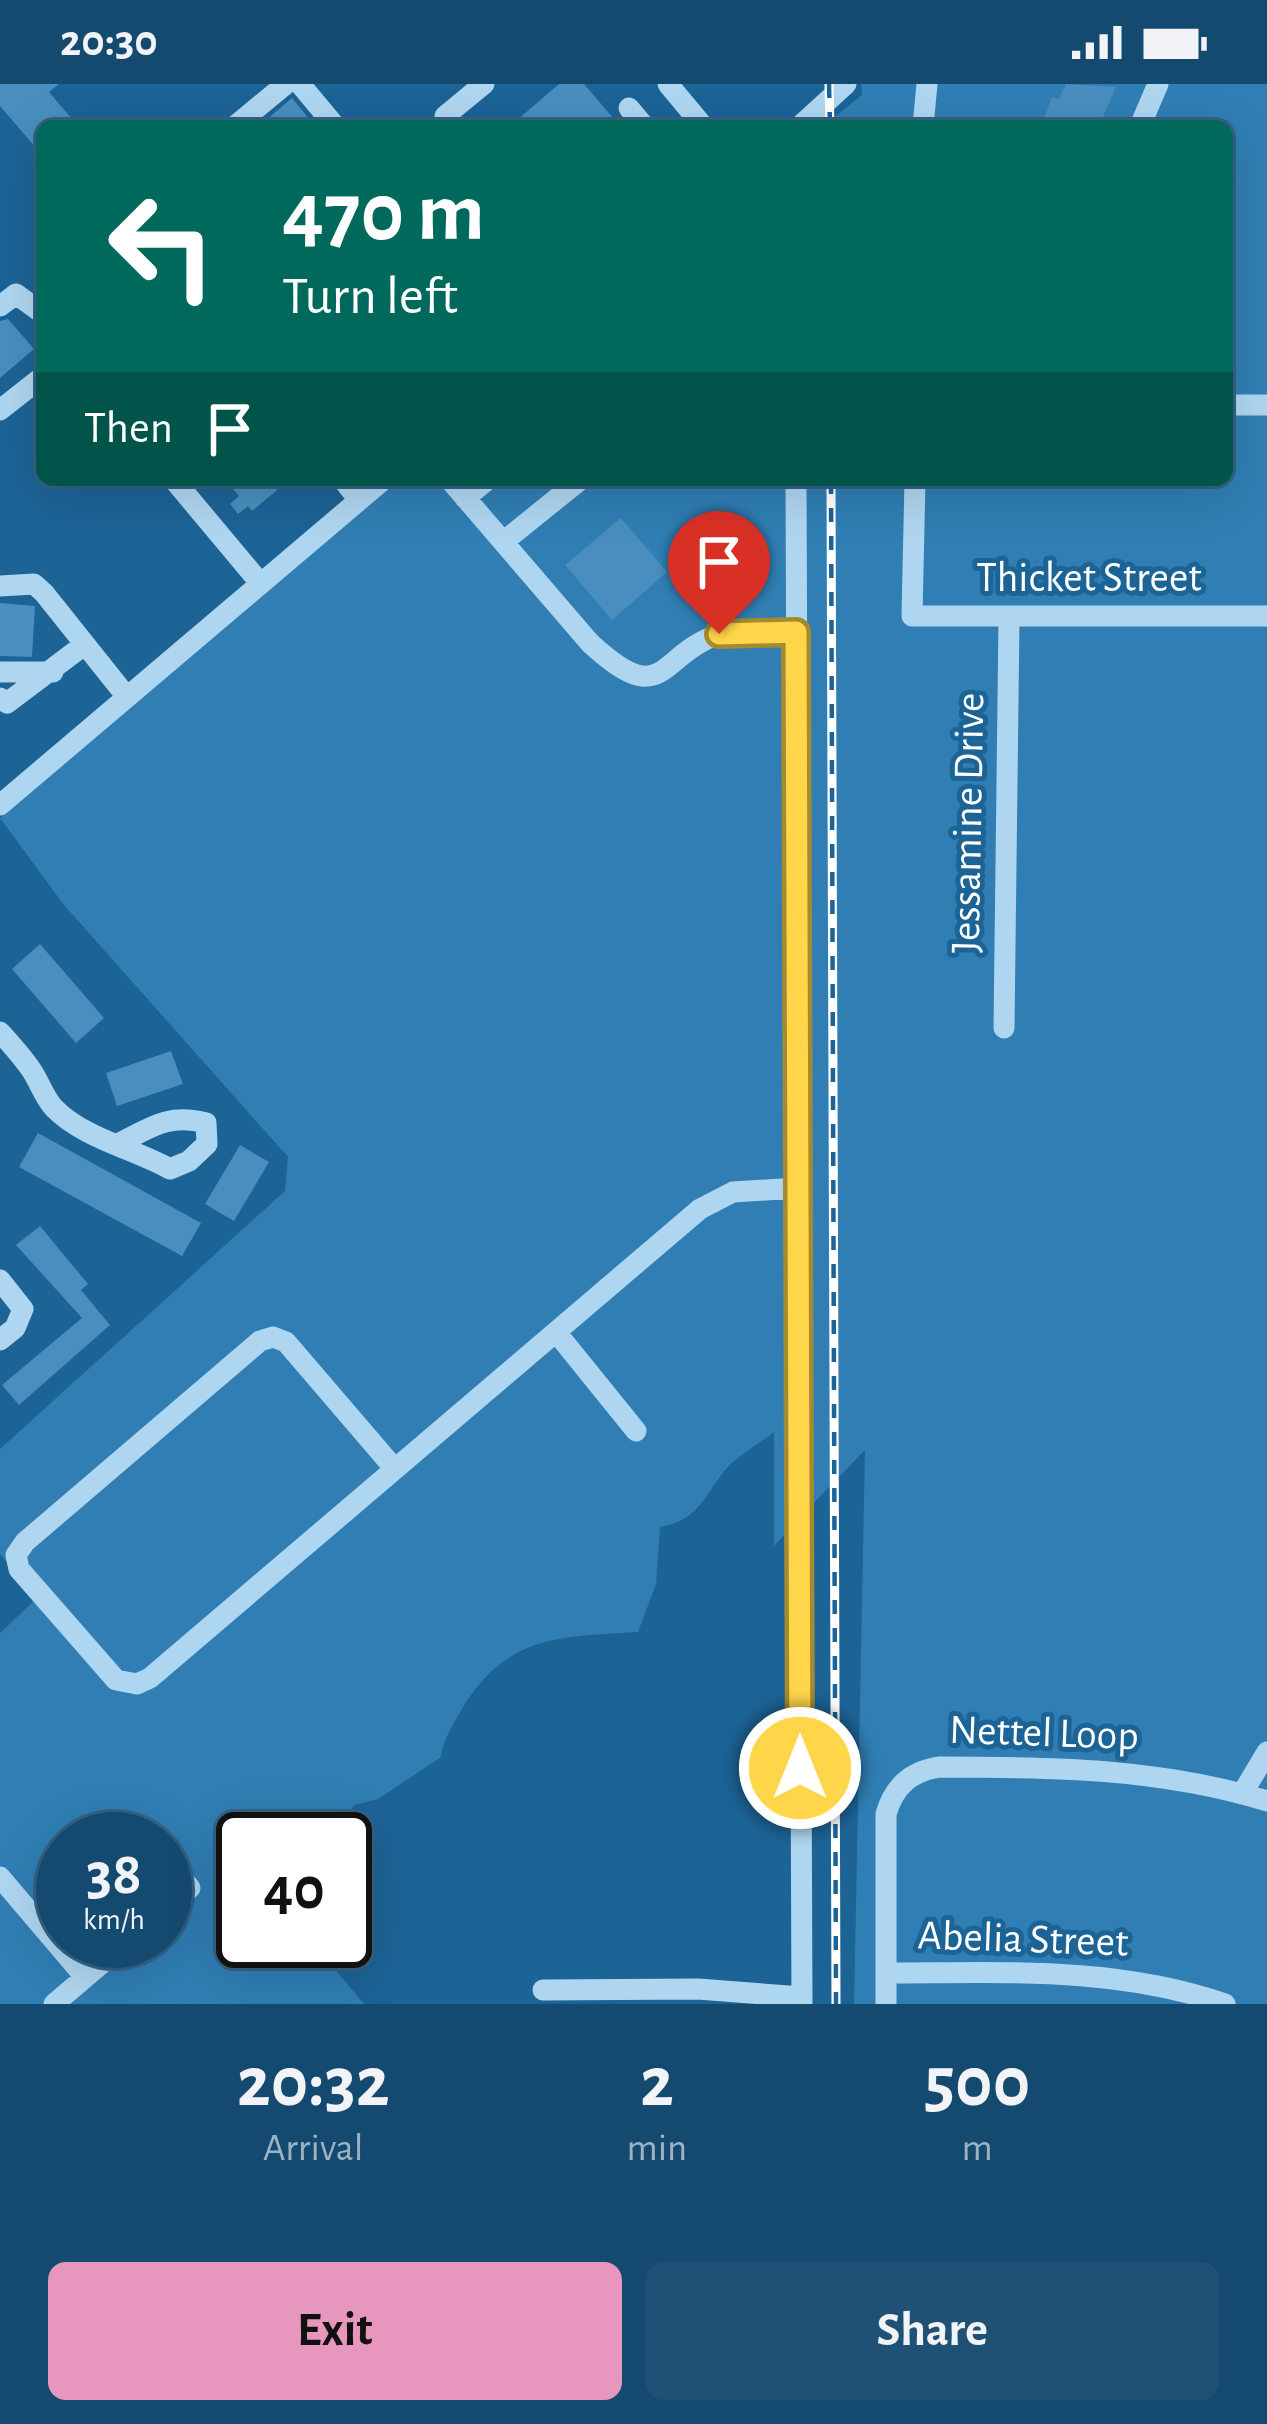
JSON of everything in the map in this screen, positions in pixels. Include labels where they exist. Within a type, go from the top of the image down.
[{"type":"street","points":[[242,120],[286,84]]},
{"type":"street","points":[[300,84],[329,120]]},
{"type":"street","points":[[446,116],[484,84]]},
{"type":"street","points":[[668,84],[698,120]]},
{"type":"street","points":[[807,120],[847,84]]},
{"type":"street","points":[[924,120],[927,84]]},
{"type":"street","points":[[1143,120],[1158,84]]},
{"type":"street","points":[[629,108],[639,120]]},
{"type":"street","points":[[0,306],[16,294],[36,309]]},
{"type":"street","points":[[0,410],[36,382]]},
{"type":"street","points":[[1233,405],[1267,406]]},
{"type":"street","points":[[179,486],[261,584]]},
{"type":"street","points":[[348,486],[359,500]]},
{"type":"street","points":[[0,806],[375,486]]},
{"type":"street","points":[[455,486],[616,667],[644,676],[664,672],[719,634],[796,632]]},
{"type":"street","points":[[465,498],[480,486]]},
{"type":"street","points":[[503,542],[573,486]]},
{"type":"street","points":[[543,1990],[698,1989],[802,2001],[796,486]]},
{"type":"street","name":"Thicket Street","points":[[915,486],[912,616],[1267,616]]},
{"type":"street","points":[[0,586],[34,584],[127,697]]},
{"type":"street","name":"Jessamine Drive","points":[[1004,1028],[1009,618]]},
{"type":"street","points":[[0,698],[7,703],[84,644]]},
{"type":"street","points":[[0,672],[53,672]]},
{"type":"street","points":[[0,1032],[31,1068],[56,1110],[118,1144]]},
{"type":"street","points":[[394,1468],[286,1342],[273,1337],[242,1356],[26,1542],[16,1556],[20,1569],[116,1680],[137,1684],[150,1678],[716,1198],[733,1192],[798,1187]]},
{"type":"street","points":[[0,1280],[22,1309],[15,1328],[0,1340]]},
{"type":"street","points":[[556,1332],[636,1431]]},
{"type":"street","points":[[1242,1794],[1267,1752]]},
{"type":"street","name":"Nettel Loop","points":[[886,2004],[886,1814],[896,1790],[915,1773],[940,1767],[1076,1767],[1177,1778],[1267,1801]]},
{"type":"street","points":[[0,1877],[85,1977]]},
{"type":"street","points":[[54,2004],[96,1968]]},
{"type":"street","name":"Abelia Street","points":[[886,1973],[1091,1975],[1169,1987],[1226,2004]]},
{"type":"shaded area","points":[[861,84],[1267,84],[1267,2004],[854,2004],[865,1450],[807,1510],[805,486],[1233,486],[1233,120],[831,120],[862,95]]},
{"type":"shaded area","points":[[390,486],[787,486],[790,1529],[774,1546],[774,1432],[733,1462],[696,1510],[660,1527],[656,1584],[638,1632],[558,1639],[514,1655],[476,1688],[450,1730],[441,1757],[378,1799],[347,1812],[216,1812],[216,1968],[334,1968],[364,2004],[0,2004],[0,1633],[37,1598],[0,1554],[0,1449],[285,1191],[288,1157],[64,905],[0,818]]},
{"type":"building","points":[[0,84],[59,84],[49,92],[73,120],[36,120],[36,148],[0,106]]},
{"type":"building","points":[[559,84],[584,84],[615,120],[517,120]]},
{"type":"building","points":[[1066,84],[1116,87],[1102,120],[1044,119],[1052,97],[1059,99]]},
{"type":"building","points":[[292,98],[310,120],[266,120]]},
{"type":"building","points":[[8,319],[34,349],[0,378],[0,321]]},
{"type":"building","points":[[230,486],[274,486],[277,490],[252,511],[248,506],[238,514],[230,504],[239,496]]},
{"type":"building","points":[[621,518],[667,572],[612,620],[565,565]]},
{"type":"building","points":[[0,603],[35,606],[32,657],[0,656]]},
{"type":"building","points":[[40,944],[104,1018],[76,1043],[12,969]]},
{"type":"building","points":[[171,1051],[183,1084],[117,1106],[106,1073]]},
{"type":"building","points":[[38,1133],[201,1223],[182,1256],[19,1167]]},
{"type":"building","points":[[240,1145],[269,1162],[234,1221],[205,1204]]},
{"type":"building","points":[[40,1226],[88,1284],[81,1290],[110,1325],[19,1405],[2,1385],[82,1318],[16,1245]]},
{"type":"railway","points":[[829,84],[830,120]]},
{"type":"railway","points":[[831,486],[836,2004]]},
{"type":"route","points":[[719,634],[796,632],[800,1768]]}]
